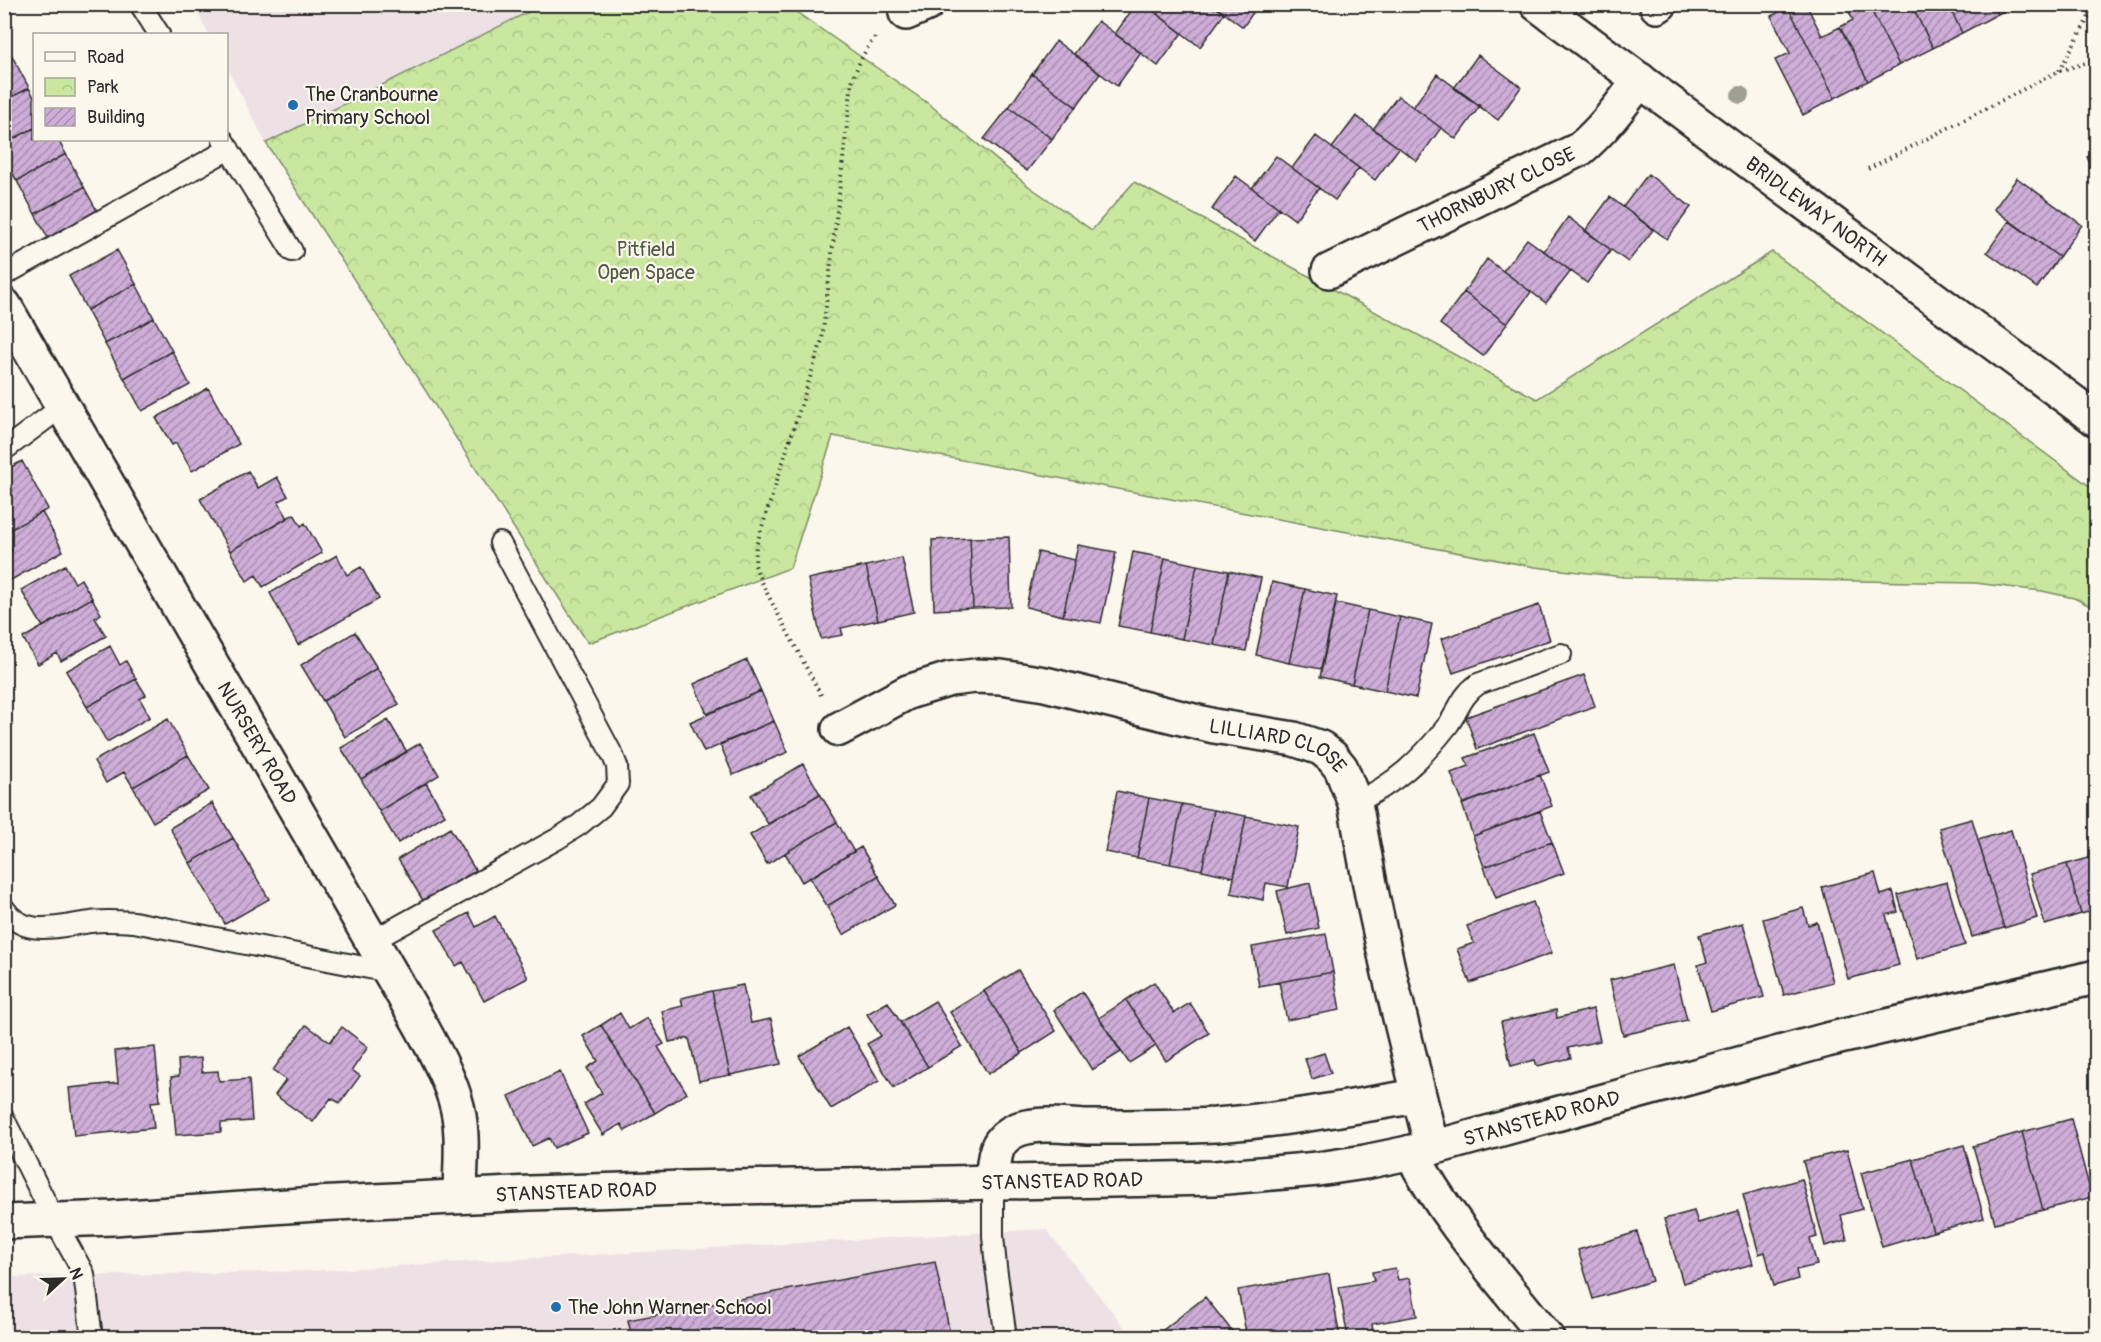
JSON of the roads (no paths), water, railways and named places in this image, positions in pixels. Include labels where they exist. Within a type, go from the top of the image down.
[{"type":"street","name":"BRIDLEWAY NORTH","points":[[1537,4],[2094,412]]},
{"type":"street","name":"THORNBURY CLOSE","points":[[1329,271],[1580,149],[1597,136],[1611,120],[1640,80]]},
{"type":"street","name":"NURSERY ROAD","points":[[4,305],[420,1024],[441,1065],[456,1101],[460,1131],[460,1196]]},
{"type":"street","name":"LILLIARD CLOSE","points":[[839,729],[908,692],[929,684],[975,676],[1001,677],[1045,684],[1214,726],[1294,739],[1326,753],[1341,768],[1355,803],[1374,906],[1418,1096],[1425,1179],[1547,1338]]},
{"type":"street","name":"STANSTEAD ROAD","points":[[4,1222],[55,1221],[460,1196],[684,1188],[1215,1178],[1318,1169],[1421,1150],[1827,1040],[2097,977]]},
{"type":"street","points":[[993,1182],[995,1151],[1004,1138],[1019,1130],[1038,1126],[1215,1125],[1314,1113],[1418,1096]]},
{"type":"lane","points":[[141,4],[158,33]]},
{"type":"lane","points":[[4,274],[226,144],[292,251]]},
{"type":"lane","points":[[4,450],[63,406]]},
{"type":"lane","points":[[372,941],[557,840],[601,807],[618,784],[617,766],[500,543]]},
{"type":"lane","points":[[1355,803],[1388,786],[1415,762],[1450,722],[1468,691],[1478,684],[1562,654]]},
{"type":"lane","points":[[4,909],[15,921],[39,928],[90,922],[134,922],[389,972]]},
{"type":"lane","points":[[4,1119],[84,1274],[92,1338]]},
{"type":"lane","points":[[993,1182],[995,1257],[1006,1338]]},
{"type":"place","name":"The Cranbourne Primary School","points":[[293,105]]},
{"type":"place","name":"The John Warner School","points":[[556,1307]]},
{"type":"park label","name":"Pitfield Open Space","points":[[646,260]]}]
